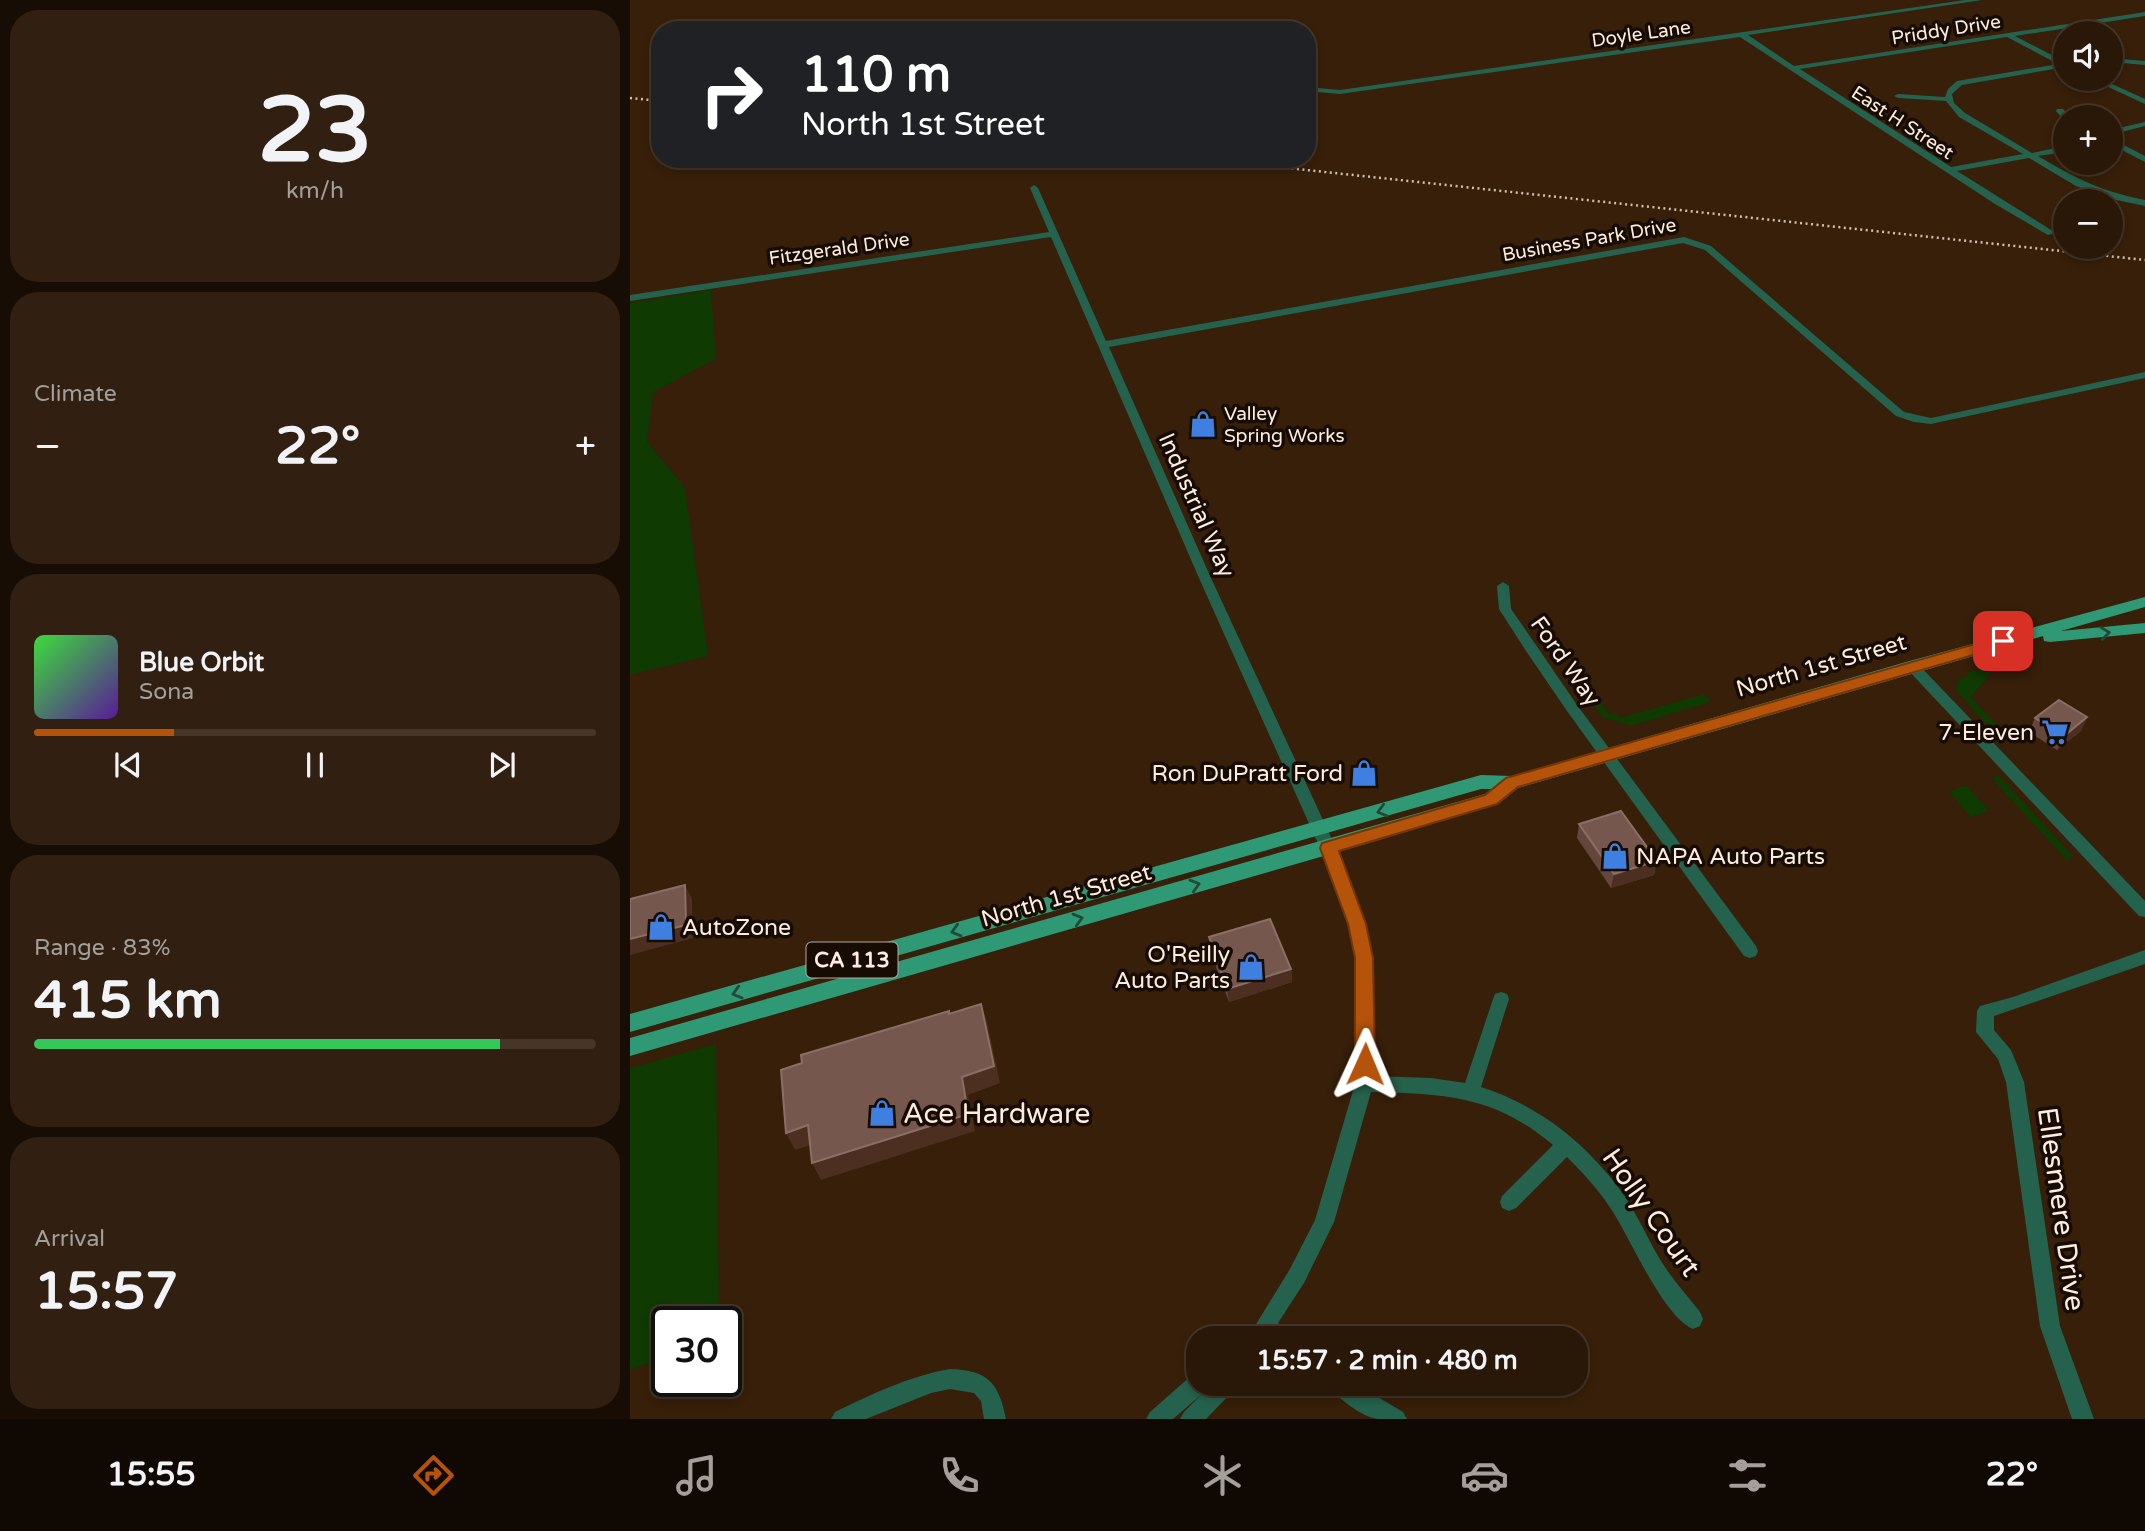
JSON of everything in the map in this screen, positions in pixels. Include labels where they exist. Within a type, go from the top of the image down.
[{"type":"main road","name":"North 1st Street","points":[[630,1023],[1323,838],[1491,799],[1512,783],[1607,754],[2145,602]]},
{"type":"main road","points":[[2015,638],[2088,635],[2145,628]]},
{"type":"main road","name":"North 1st Street","points":[[630,1047],[1323,838]]},
{"type":"street","name":"Doyle Lane","points":[[1316,90],[1340,92],[1979,0]]},
{"type":"street","name":"Priddy Drive","points":[[1793,68],[2145,14]]},
{"type":"street","name":"East H Street","points":[[1741,34],[2051,233]]},
{"type":"street","points":[[2010,36],[2053,59]]},
{"type":"street","points":[[2123,61],[2145,63]]},
{"type":"street","points":[[1947,99],[1949,91],[1960,83],[2053,67]]},
{"type":"street","points":[[2121,91],[2145,102]]},
{"type":"street","points":[[1898,96],[1947,99]]},
{"type":"street","points":[[1947,99],[1955,110],[2079,184],[2108,195],[2145,203]]},
{"type":"street","points":[[2123,130],[2145,124]]},
{"type":"street","points":[[2123,146],[2145,159]]},
{"type":"street","points":[[1950,170],[2053,151]]},
{"type":"street","name":"Industrial Way","points":[[1034,188],[1323,838],[1357,924],[1364,958],[1364,1084],[1324,1222],[1272,1326]]},
{"type":"street","name":"Fitzgerald Drive","points":[[630,298],[1053,234]]},
{"type":"street","name":"Business Park Drive","points":[[1103,345],[1678,240],[1695,242],[1707,248],[1900,414],[1914,419],[1931,421],[2145,375]]},
{"type":"street","name":"Ford Way","points":[[1503,586],[1504,609],[1572,708],[1750,951]]},
{"type":"street","points":[[1912,666],[2145,911]]},
{"type":"street","name":"Ellesmere Drive","points":[[2083,1419],[2050,1326],[2015,1082],[2005,1055],[1985,1032],[1986,1011],[2145,957]]},
{"type":"street","points":[[1471,1092],[1501,999]]},
{"type":"street","name":"Holly Court","points":[[1364,1084],[1471,1092],[1536,1122],[1567,1144],[1615,1199],[1661,1278],[1693,1319]]},
{"type":"street","points":[[1509,1202],[1567,1144]]},
{"type":"street","points":[[842,1419],[944,1378],[965,1378],[982,1385],[990,1398],[995,1419]]},
{"type":"street","points":[[1157,1419],[1186,1393]]},
{"type":"street","points":[[1191,1419],[1214,1396]]},
{"type":"street","points":[[1354,1396],[1396,1419]]},
{"type":"green space","points":[[711,290],[716,359],[653,392],[647,442],[685,488],[708,656],[630,675],[630,303]]},
{"type":"green space","points":[[2009,662],[1992,672],[1971,697],[2000,729],[1993,732],[1956,690],[1959,679],[1968,676],[1966,673]]},
{"type":"green space","points":[[1704,694],[1710,700],[1707,703],[1631,726],[1602,717],[1588,696],[1594,695],[1609,714],[1616,713],[1620,718]]},
{"type":"green space","points":[[1999,776],[2073,856],[2067,860],[2064,857],[1992,778]]},
{"type":"green space","points":[[1968,787],[1989,811],[1970,817],[1949,791]]},
{"type":"green space","points":[[716,1044],[719,1306],[651,1306],[651,1362],[630,1370],[630,1068]]},
{"type":"building","points":[[2059,700],[2087,717],[2064,736],[2035,718]]},
{"type":"building","points":[[1621,811],[1657,861],[1614,874],[1579,824]]},
{"type":"building","points":[[685,885],[686,925],[630,939],[630,899]]},
{"type":"building","name":"O'Reilly Auto Parts","points":[[1270,919],[1291,969],[1227,989],[1209,937]]},
{"type":"building","name":"Ace Hardware","points":[[981,1004],[994,1066],[962,1077],[968,1114],[812,1163],[808,1125],[786,1133],[781,1070],[802,1063],[801,1055]]},
{"type":"railway","points":[[630,98],[651,100]]},
{"type":"railway","points":[[1288,168],[2145,260]]},
{"type":"place","name":"Valley Spring Works","points":[[1203,424]]},
{"type":"place","name":"7-Eleven","points":[[2055,732]]},
{"type":"place","name":"Ron DuPratt Ford","points":[[1364,773]]},
{"type":"place","name":"NAPA Auto Parts","points":[[1615,856]]},
{"type":"place","name":"AutoZone","points":[[661,927]]},
{"type":"place","name":"O'Reilly Auto Parts","points":[[1251,967]]},
{"type":"place","name":"Ace Hardware","points":[[882,1113]]},
{"type":"route","points":[[1365,1064],[1364,958],[1357,924],[1344,884],[1328,848],[1491,799],[1512,783],[2003,641]]}]
